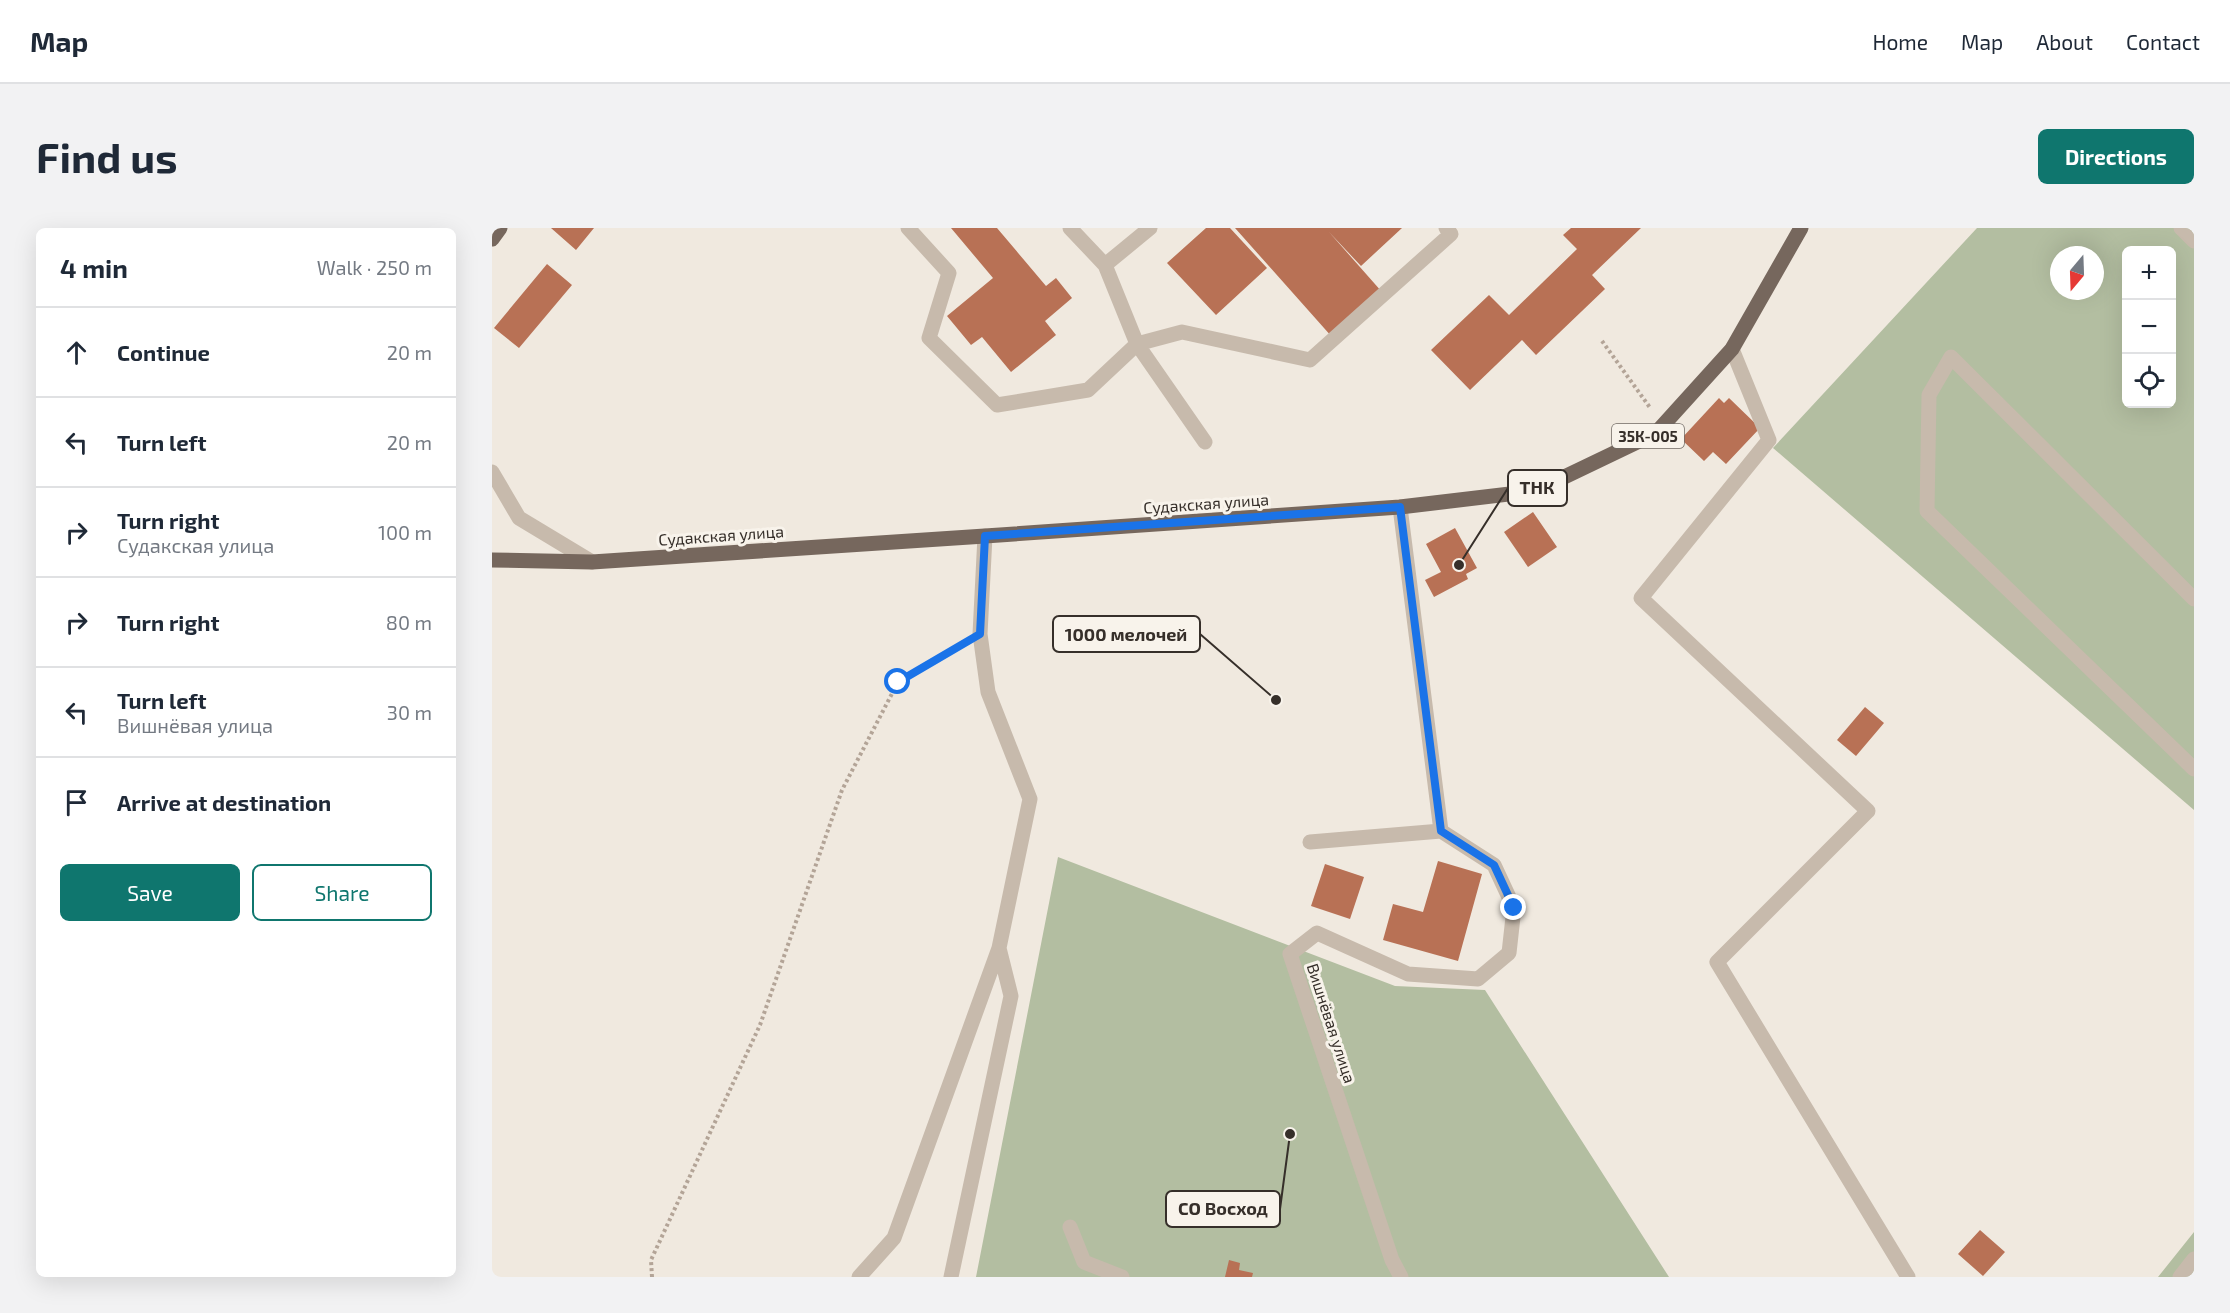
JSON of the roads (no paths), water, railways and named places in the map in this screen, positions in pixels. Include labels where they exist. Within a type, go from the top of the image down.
[{"type":"main road","points":[[492,239],[500,228]]},
{"type":"main road","name":"Судакская улица","points":[[492,560],[592,562],[1400,507],[1535,491],[1656,433],[1732,349],[1801,228]]},
{"type":"street","points":[[908,228],[949,273],[929,338],[997,405],[1088,390],[1137,344],[1182,332],[1310,360],[1451,234],[1446,228]]},
{"type":"street","points":[[1070,228],[1105,265],[1137,344],[1205,442]]},
{"type":"street","points":[[1105,265],[1150,228]]},
{"type":"street","points":[[2181,228],[2194,241]]},
{"type":"street","points":[[1732,349],[1769,440],[1641,598],[1868,811],[1717,963],[1908,1277]]},
{"type":"street","points":[[2194,599],[1951,357],[1929,395],[1928,511],[2194,769]]},
{"type":"street","points":[[492,472],[519,518],[592,562]]},
{"type":"street","points":[[1310,842],[1441,831],[1400,507]]},
{"type":"street","points":[[859,1277],[894,1238],[999,948],[1030,799],[988,692],[980,634],[985,536]]},
{"type":"street","name":"Вишнёвая улица","points":[[1401,1277],[1392,1260],[1290,954],[1317,933],[1408,974],[1478,979],[1509,953],[1514,908],[1494,865],[1441,831]]},
{"type":"street","points":[[951,1277],[1011,996],[999,948]]},
{"type":"street","points":[[1070,1227],[1084,1262],[1122,1277]]},
{"type":"street","points":[[2180,1277],[2194,1259]]},
{"type":"place","name":"ТНК","points":[[1459,565]]},
{"type":"place","name":"1000 мелочей","points":[[1276,700]]},
{"type":"place","name":"СО Восход","points":[[1290,1134]]}]
